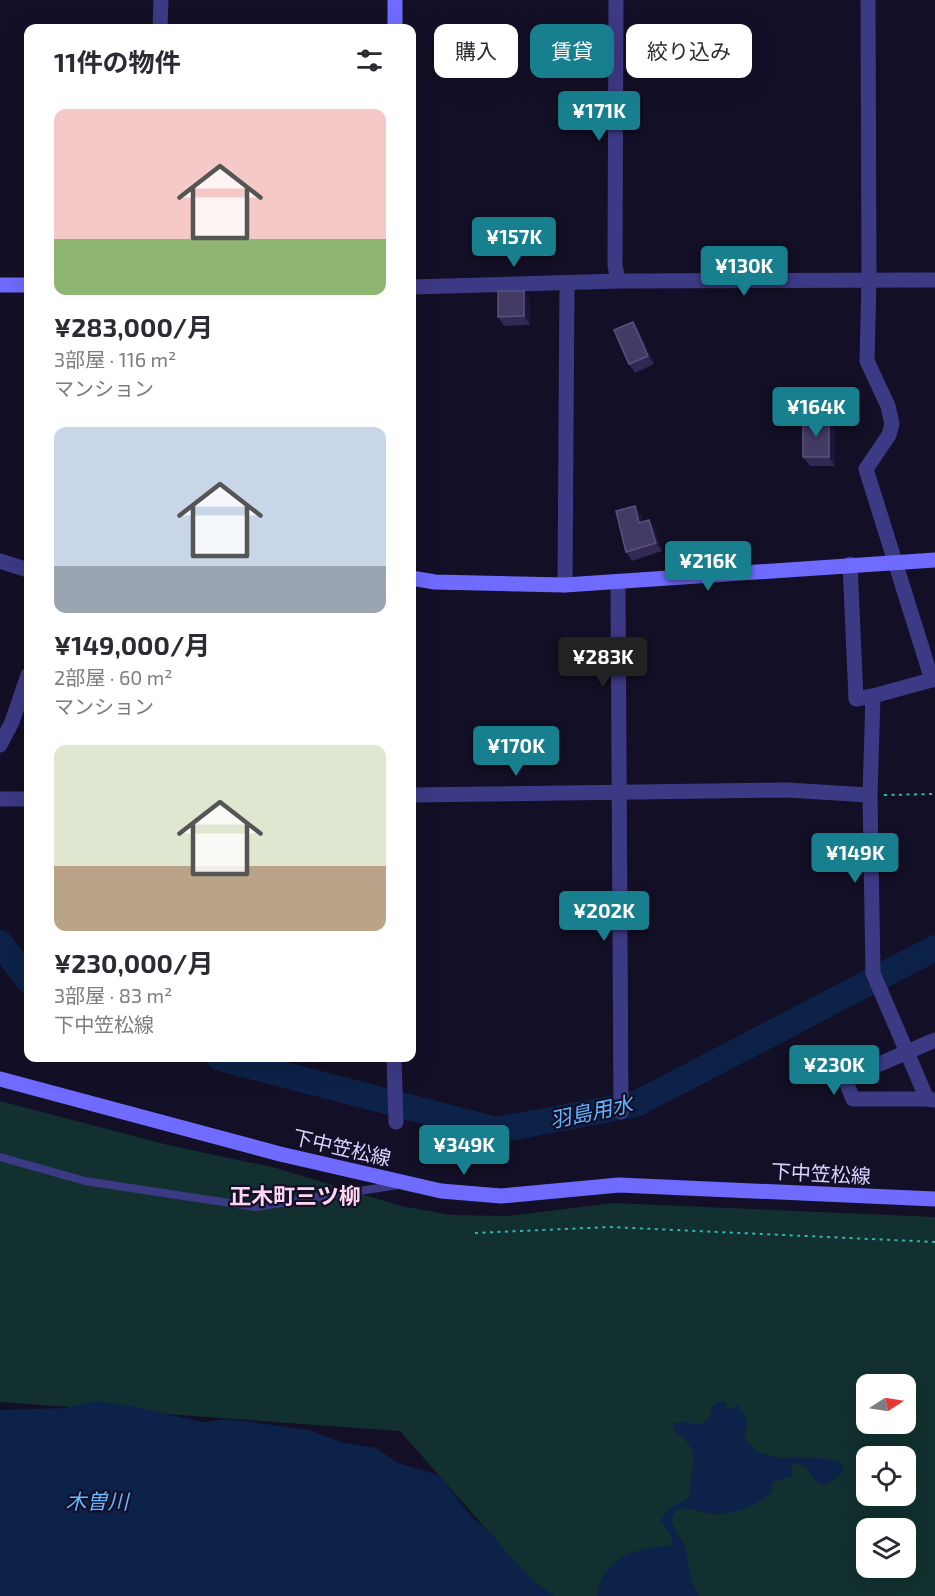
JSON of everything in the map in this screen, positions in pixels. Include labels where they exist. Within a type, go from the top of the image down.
[{"type":"main road","points":[[395,0],[395,24]]},
{"type":"main road","points":[[0,285],[24,285]]},
{"type":"main road","points":[[416,579],[435,582],[565,585],[935,560]]},
{"type":"main road","name":"下中笠松線","points":[[0,1079],[258,1148],[441,1191],[501,1196],[619,1185],[935,1199]]},
{"type":"street","points":[[160,24],[161,0]]},
{"type":"street","points":[[616,0],[615,265],[618,281]]},
{"type":"street","points":[[850,564],[856,699],[933,680],[866,469],[889,435],[892,424],[888,406],[867,361],[868,0]]},
{"type":"street","points":[[416,287],[618,281],[935,280]]},
{"type":"street","points":[[565,585],[567,284]]},
{"type":"street","points":[[0,561],[24,569]]},
{"type":"street","points":[[618,583],[621,792],[621,1112]]},
{"type":"street","points":[[0,744],[12,722],[24,687]]},
{"type":"street","points":[[873,696],[870,795],[873,973],[906,1053],[931,1099],[852,1099],[845,1079],[906,1053],[935,1040]]},
{"type":"street","points":[[416,795],[786,790],[870,795]]},
{"type":"street","points":[[0,799],[24,799]]},
{"type":"street","points":[[394,1062],[396,1122]]},
{"type":"lane","points":[[0,1157],[85,1181],[256,1207],[408,1183]]},
{"type":"path","points":[[870,795],[935,794]]},
{"type":"path","points":[[475,1233],[610,1227],[935,1242]]},
{"type":"green space","points":[[0,1101],[168,1145],[276,1168],[401,1206],[451,1215],[507,1216],[613,1203],[935,1217],[935,1596],[545,1596],[400,1431],[0,1402]]},
{"type":"water","name":"木曽川","points":[[96,1401],[137,1407],[202,1422],[229,1419],[309,1430],[340,1442],[376,1448],[398,1463],[439,1475],[471,1516],[489,1531],[514,1561],[537,1584],[555,1596],[0,1596],[0,1410],[65,1408]]},
{"type":"water","points":[[723,1401],[727,1403],[725,1406],[727,1410],[738,1405],[748,1422],[744,1434],[752,1447],[764,1454],[777,1457],[833,1460],[844,1466],[843,1472],[830,1482],[821,1485],[802,1465],[791,1464],[792,1476],[772,1482],[772,1492],[743,1510],[717,1514],[689,1509],[676,1510],[671,1521],[685,1548],[692,1580],[700,1596],[597,1596],[600,1583],[613,1563],[646,1548],[671,1546],[673,1543],[660,1521],[672,1506],[690,1498],[694,1460],[691,1447],[674,1430],[673,1423],[689,1422],[695,1425],[708,1421],[713,1405]]},
{"type":"building","points":[[498,291],[524,291],[524,316],[498,317]]},
{"type":"building","points":[[633,322],[648,356],[629,364],[614,330]]},
{"type":"building","points":[[803,419],[829,419],[829,457],[803,457]]},
{"type":"building","points":[[635,506],[639,523],[649,520],[656,543],[626,552],[616,511]]},
{"type":"waterway","name":"羽島用水","points":[[0,943],[24,975]]},
{"type":"waterway","name":"羽島用水","points":[[235,1062],[497,1130],[636,1104],[935,948]]},
{"type":"district","name":"正木町三ツ柳","points":[[295,1195]]}]
